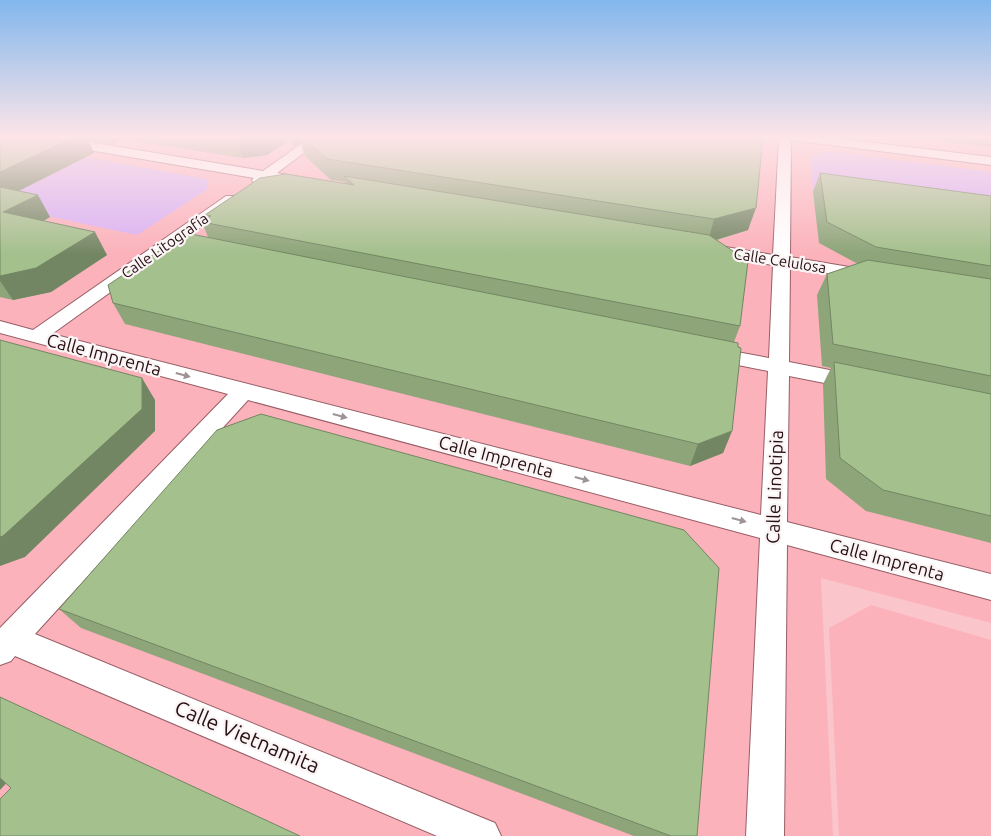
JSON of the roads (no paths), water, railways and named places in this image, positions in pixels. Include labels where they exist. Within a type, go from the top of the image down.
[{"type":"street","name":"Calle Litografía","points":[[36,337],[264,176]]},
{"type":"street","points":[[271,176],[314,183]]},
{"type":"street","name":"Calle Linotipia","points":[[765,836],[784,176]]},
{"type":"street","points":[[171,241],[191,245]]},
{"type":"street","name":"Calle Celulosa","points":[[694,247],[886,278]]},
{"type":"street","name":"Calle Imprenta","points":[[0,328],[991,587]]},
{"type":"street","points":[[690,348],[875,386]]},
{"type":"street","points":[[6,644],[244,391]]},
{"type":"street","name":"Calle Vietnamita","points":[[6,644],[482,836]]}]
